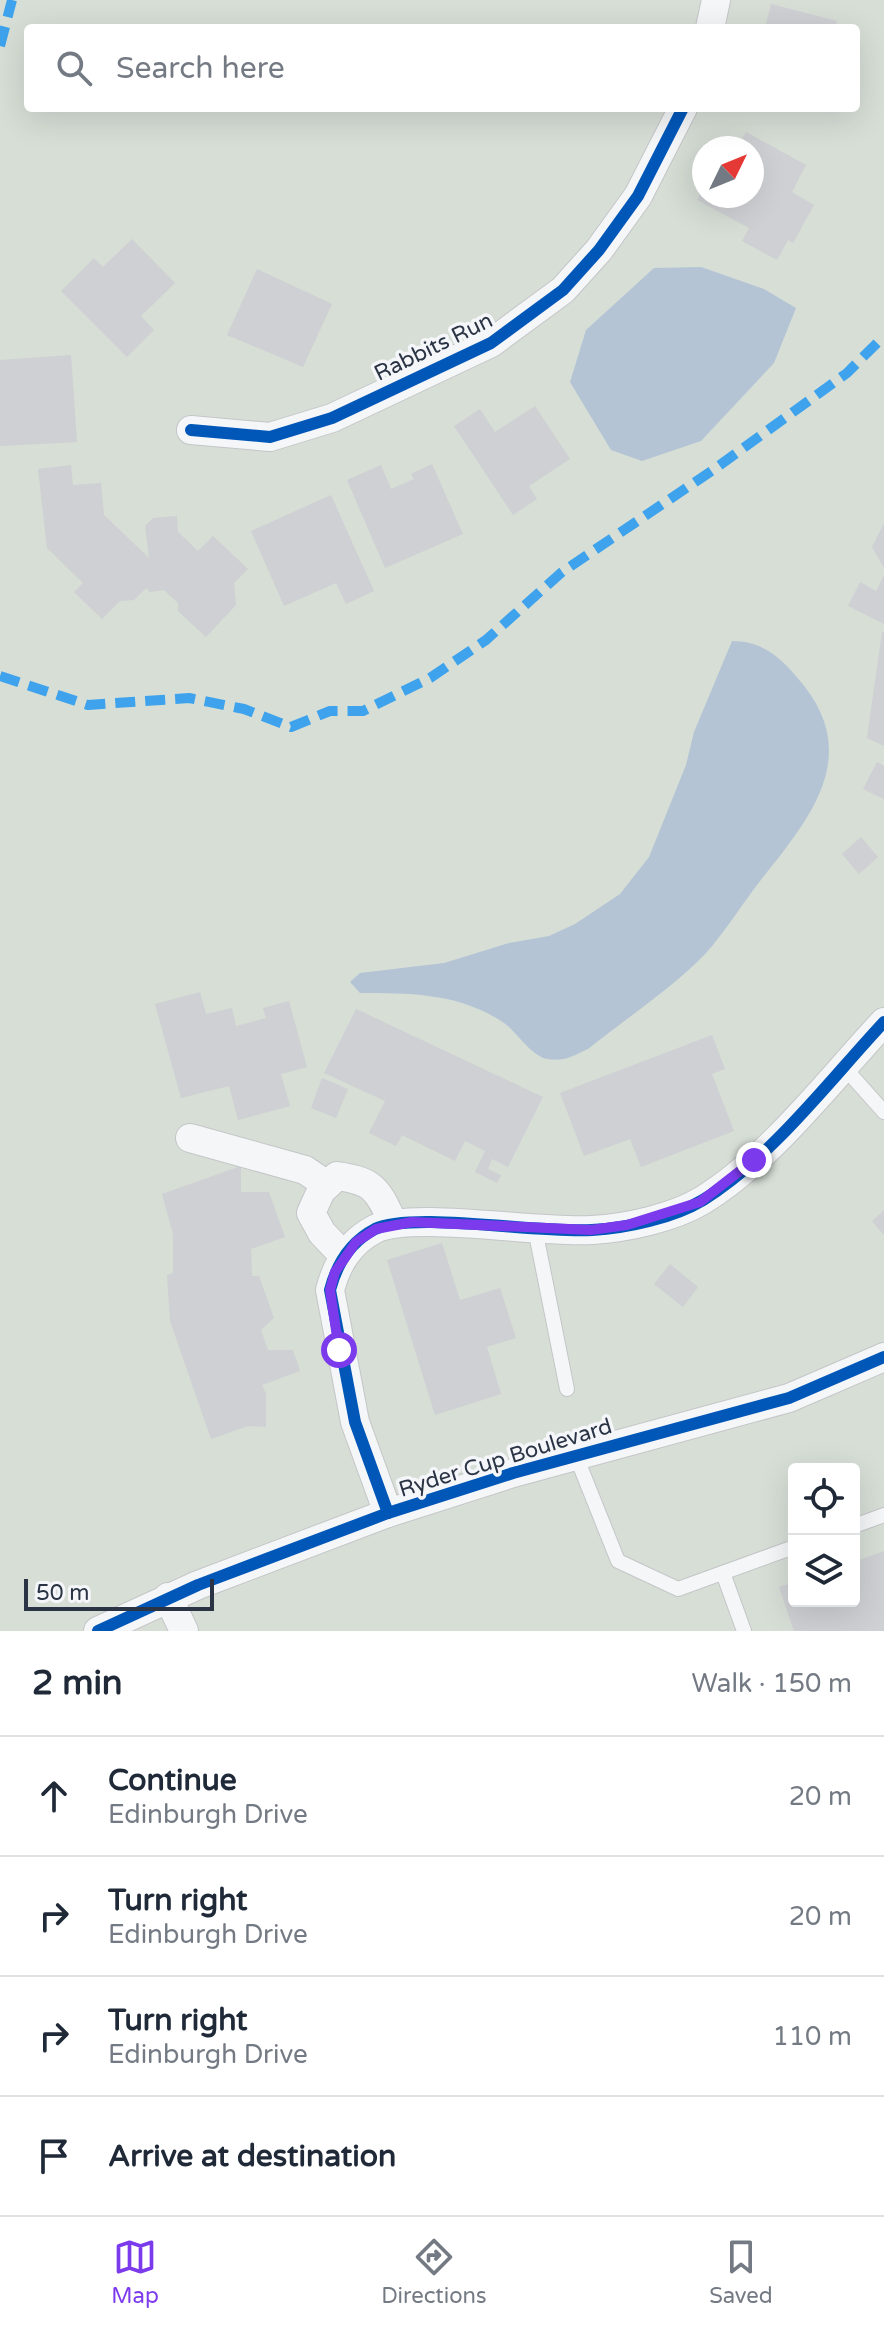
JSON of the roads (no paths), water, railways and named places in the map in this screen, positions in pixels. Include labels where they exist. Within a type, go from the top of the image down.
[{"type":"street","points":[[711,24],[716,0]]},
{"type":"street","name":"Rabbits Run","points":[[191,430],[270,437],[332,418],[491,343],[563,290],[599,250],[638,196],[681,112]]},
{"type":"street","points":[[388,1513],[355,1422],[330,1290],[344,1256],[356,1242],[393,1223],[591,1230],[627,1225],[700,1202],[754,1160],[884,1022]]},
{"type":"street","points":[[190,1138],[305,1170],[327,1185]]},
{"type":"street","points":[[344,1256],[322,1233],[311,1213],[327,1185],[337,1176],[364,1180],[383,1200],[393,1223]]},
{"type":"street","name":"Ryder Cup Boulevard","points":[[98,1631],[168,1597],[388,1513],[576,1456],[789,1398],[884,1357]]},
{"type":"street","points":[[168,1597],[184,1631]]},
{"type":"lane","points":[[843,1066],[884,1112]]},
{"type":"lane","points":[[535,1229],[567,1389]]},
{"type":"lane","points":[[576,1456],[618,1561],[678,1589],[788,1549]]},
{"type":"lane","points":[[860,1524],[884,1515]]},
{"type":"lane","points":[[723,1573],[744,1631]]},
{"type":"water","points":[[701,267],[764,289],[796,308],[774,363],[701,441],[642,461],[611,450],[570,382],[586,330],[654,268]]},
{"type":"water","points":[[732,641],[755,645],[773,654],[805,687],[821,715],[828,741],[827,767],[820,792],[792,840],[720,937],[693,966],[588,1049],[558,1060],[541,1057],[504,1023],[470,1006],[434,997],[360,993],[350,982],[360,973],[444,963],[509,943],[549,936],[575,924],[620,894],[649,857],[686,765],[694,732]]}]
